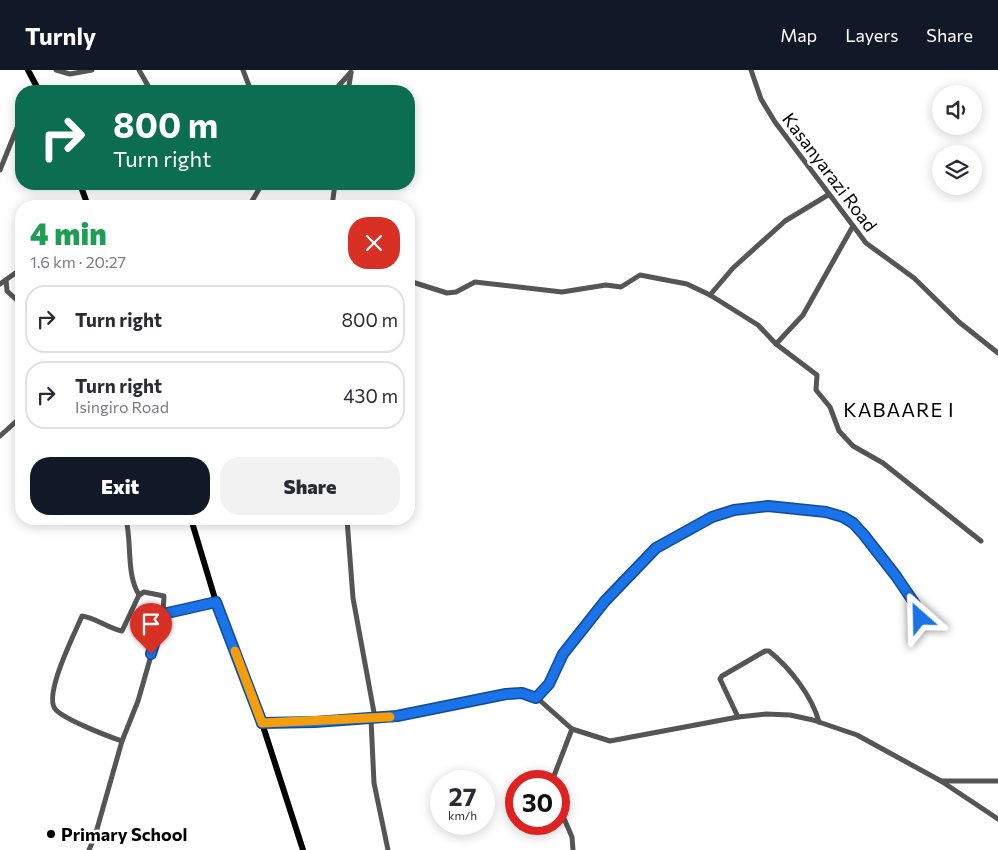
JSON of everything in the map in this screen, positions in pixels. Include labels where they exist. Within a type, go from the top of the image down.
[{"type":"main road","points":[[31,71],[35,85]]},
{"type":"main road","points":[[193,525],[216,602],[262,723],[304,850]]},
{"type":"street","points":[[56,70],[70,74],[92,70]]},
{"type":"street","points":[[138,70],[147,85]]},
{"type":"street","points":[[243,70],[246,85]]},
{"type":"street","name":"Kasanyarazi Road","points":[[751,70],[761,98],[775,122],[828,195],[866,243],[914,278],[959,322],[998,354]]},
{"type":"street","points":[[339,85],[351,71]]},
{"type":"street","points":[[349,85],[351,71]]},
{"type":"street","points":[[0,170],[15,133]]},
{"type":"street","points":[[710,295],[732,268],[785,221],[828,195]]},
{"type":"street","points":[[776,344],[803,314],[853,226]]},
{"type":"street","points":[[0,284],[15,273]]},
{"type":"street","points":[[415,283],[447,293],[456,292],[475,282],[562,292],[606,285],[621,287],[640,275],[687,284],[710,295],[758,325],[776,344],[817,375],[816,390],[830,407],[839,431],[853,446],[883,463],[981,541]]},
{"type":"street","points":[[6,280],[7,291],[15,298]]},
{"type":"street","points":[[0,436],[15,422]]},
{"type":"street","points":[[536,698],[549,684],[563,654],[605,601],[656,548],[712,517],[734,510],[768,506],[791,508],[826,512],[853,523],[915,604],[922,628]]},
{"type":"street","points":[[127,525],[133,586],[139,595]]},
{"type":"street","points":[[347,525],[353,598],[373,718],[374,783],[388,850]]},
{"type":"street","points":[[89,850],[95,836],[122,741],[140,694],[163,614],[164,596],[144,592],[139,595],[122,631],[111,629],[88,617],[82,616],[54,683],[51,700],[55,709],[98,732],[122,741]]},
{"type":"street","points":[[163,614],[216,602]]},
{"type":"street","points":[[738,717],[720,679],[765,650],[769,651],[802,687],[812,702],[819,722]]},
{"type":"street","points":[[262,723],[416,714],[506,694],[522,693],[536,698],[572,729],[610,741],[738,717],[766,714],[790,715],[819,722],[857,735],[941,781],[998,820]]},
{"type":"street","points":[[556,770],[572,729]]},
{"type":"street","points":[[941,781],[998,781]]},
{"type":"street","points":[[570,834],[573,850]]},
{"type":"slow traffic","points":[[235,651],[262,723],[390,717]]},
{"type":"place","name":"Primary School","points":[[51,834]]},
{"type":"district","name":"KABAARE I","points":[[899,409]]},
{"type":"route","points":[[151,654],[163,614],[172,614],[216,602],[262,723],[315,722],[416,714],[506,694],[522,693],[536,698],[549,684],[563,654],[605,601],[656,548],[712,517],[734,510],[768,506],[826,512],[843,517],[853,523],[896,576],[918,608],[920,618]]}]
